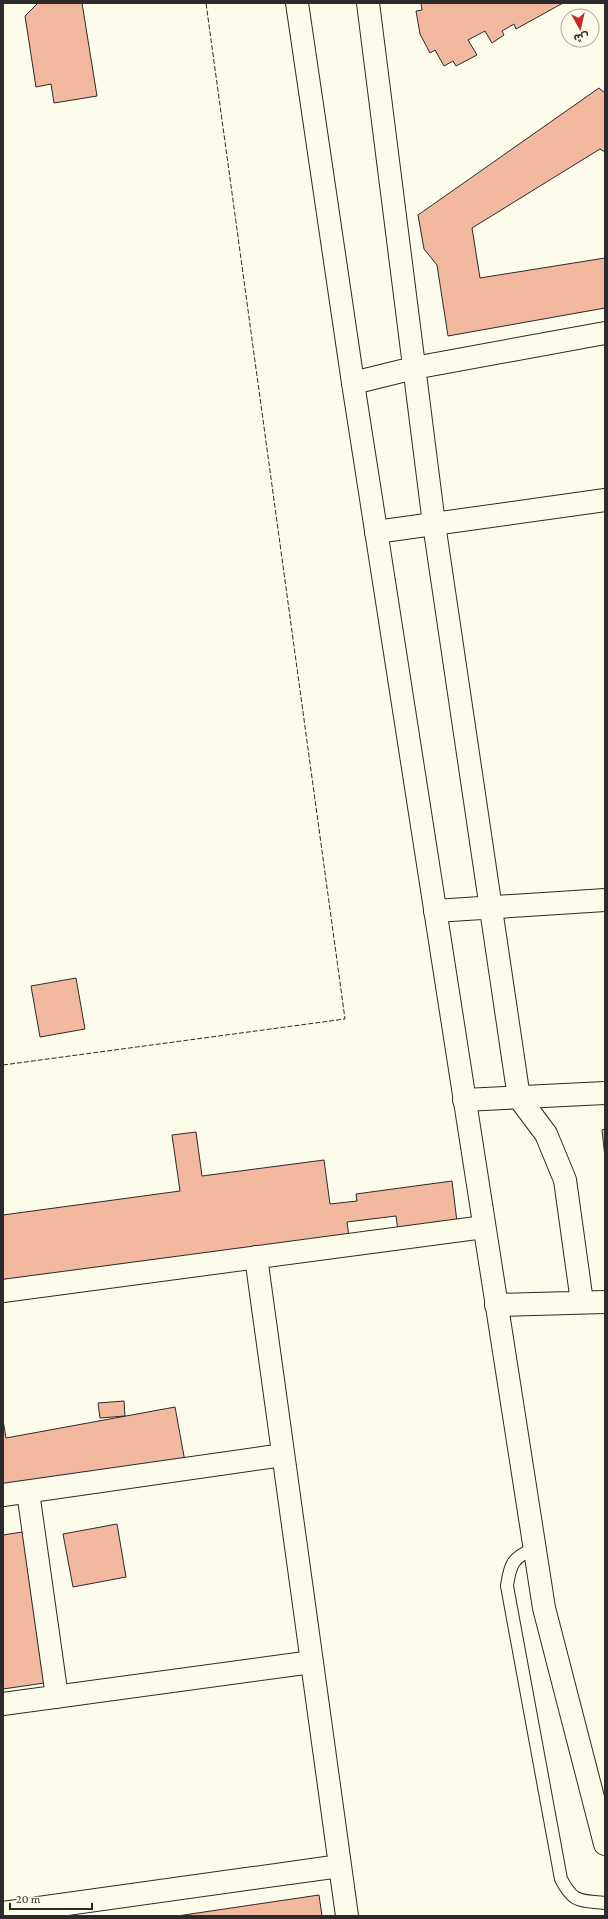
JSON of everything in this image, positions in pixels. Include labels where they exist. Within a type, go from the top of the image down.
[{"type":"street","points":[[297,3],[353,383],[534,1549],[544,1608],[605,1844]]},
{"type":"street","points":[[368,3],[434,524],[520,1098],[546,1134],[565,1180],[582,1302]]},
{"type":"street","points":[[353,383],[414,368],[605,333]]},
{"type":"street","points":[[376,532],[605,500]]},
{"type":"street","points":[[435,911],[605,900]]},
{"type":"street","points":[[464,1100],[605,1093]]},
{"type":"street","points":[[3,1291],[484,1227]]},
{"type":"street","points":[[256,1257],[347,1916]]},
{"type":"street","points":[[496,1305],[605,1302]]},
{"type":"street","points":[[3,1495],[283,1455]]},
{"type":"street","points":[[28,1492],[57,1696]]},
{"type":"street","points":[[3,1704],[312,1662]]},
{"type":"street","points":[[3,1913],[340,1866]]},
{"type":"lane","points":[[534,1549],[521,1554],[509,1568],[508,1586],[561,1879],[568,1892],[576,1900],[605,1903]]},
{"type":"building","points":[[38,3],[82,3],[97,96],[54,103],[51,84],[36,87],[25,16]]},
{"type":"building","points":[[421,3],[563,3],[516,29],[514,24],[502,31],[504,35],[492,43],[485,31],[468,40],[477,55],[456,66],[453,61],[444,66],[435,50],[430,53],[420,34],[416,11],[422,10]]},
{"type":"building","points":[[599,88],[605,93],[605,152],[600,149],[472,228],[480,278],[605,258],[605,308],[448,336],[437,265],[424,249],[418,215]]},
{"type":"building","points":[[76,978],[85,1029],[40,1037],[31,986]]},
{"type":"building","points":[[605,1129],[605,1158],[602,1130]]},
{"type":"building","points":[[196,1132],[202,1176],[324,1160],[330,1204],[357,1201],[356,1194],[452,1181],[458,1230],[399,1238],[396,1216],[347,1222],[350,1244],[3,1291],[3,1215],[180,1191],[172,1135]]},
{"type":"building","points":[[124,1401],[125,1416],[100,1418],[98,1403]]},
{"type":"building","points":[[175,1407],[186,1467],[3,1501],[3,1420],[6,1438]]},
{"type":"building","points":[[117,1524],[126,1577],[73,1587],[63,1534]]},
{"type":"building","points":[[29,1531],[51,1682],[3,1689],[3,1535]]},
{"type":"building","points":[[319,1895],[322,1916],[177,1916]]},
{"type":"fence","points":[[3,1065],[345,1019],[206,3]]}]
